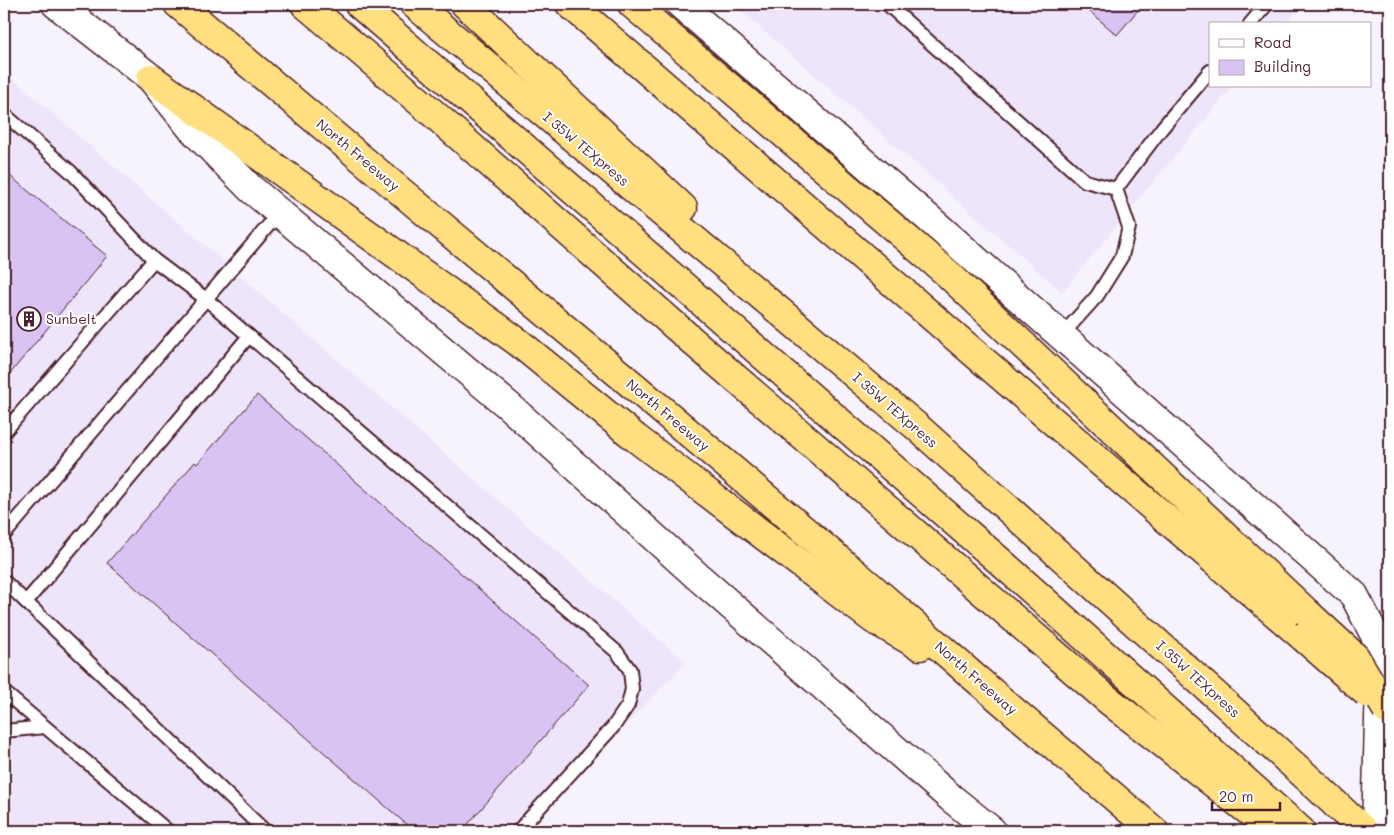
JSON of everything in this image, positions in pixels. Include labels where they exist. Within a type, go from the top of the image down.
[{"type":"highway","name":"North Freeway","points":[[178,4],[683,427],[1154,831]]},
{"type":"highway","points":[[304,4],[426,107],[712,358],[1107,699],[1288,828]]},
{"type":"highway","points":[[359,4],[1003,564],[1288,828]]},
{"type":"highway","name":"I 35W TEXpress","points":[[414,4],[916,426],[1310,780],[1364,831]]},
{"type":"highway","points":[[465,4],[916,426]]},
{"type":"highway","points":[[570,4],[1304,624],[1355,657],[1388,712]]},
{"type":"highway","points":[[632,4],[947,273],[1304,624]]},
{"type":"highway","points":[[151,78],[518,342],[637,438],[873,619],[974,677]]},
{"type":"main road","points":[[56,4],[151,78],[192,129],[250,188],[278,213],[510,407],[704,582],[951,798],[992,831]]},
{"type":"main road","points":[[680,4],[934,223],[1354,595],[1382,647],[1376,831]]},
{"type":"lane","points":[[887,4],[1085,181],[1116,190]]},
{"type":"lane","points":[[1252,22],[1267,4]]},
{"type":"lane","points":[[1116,190],[1162,128],[1209,72]]},
{"type":"lane","points":[[4,114],[71,172],[154,260],[206,299],[617,652],[630,670],[632,690],[628,705],[618,720],[518,831]]},
{"type":"lane","points":[[1062,336],[1097,296],[1122,256],[1129,227],[1116,190]]},
{"type":"lane","points":[[4,535],[278,213]]},
{"type":"lane","points":[[4,432],[154,260]]},
{"type":"lane","points":[[26,602],[249,336]]},
{"type":"lane","points":[[4,581],[265,831]]},
{"type":"lane","points":[[4,692],[168,831]]},
{"type":"lane","points":[[4,731],[45,727]]},
{"type":"shaded area","points":[[733,4],[1302,4],[1287,22],[1209,22],[1209,88],[1231,88],[1062,292]]},
{"type":"shaded area","points":[[4,71],[686,663],[520,831],[4,831]]},
{"type":"building","points":[[1081,4],[1143,4],[1117,35]]},
{"type":"building","name":"Sunbelt","points":[[4,171],[107,256],[4,381]]},
{"type":"building","points":[[257,395],[589,685],[462,831],[414,831],[107,563],[195,462],[197,464]]},
{"type":"place","name":"Sunbelt","points":[[29,319]]}]
